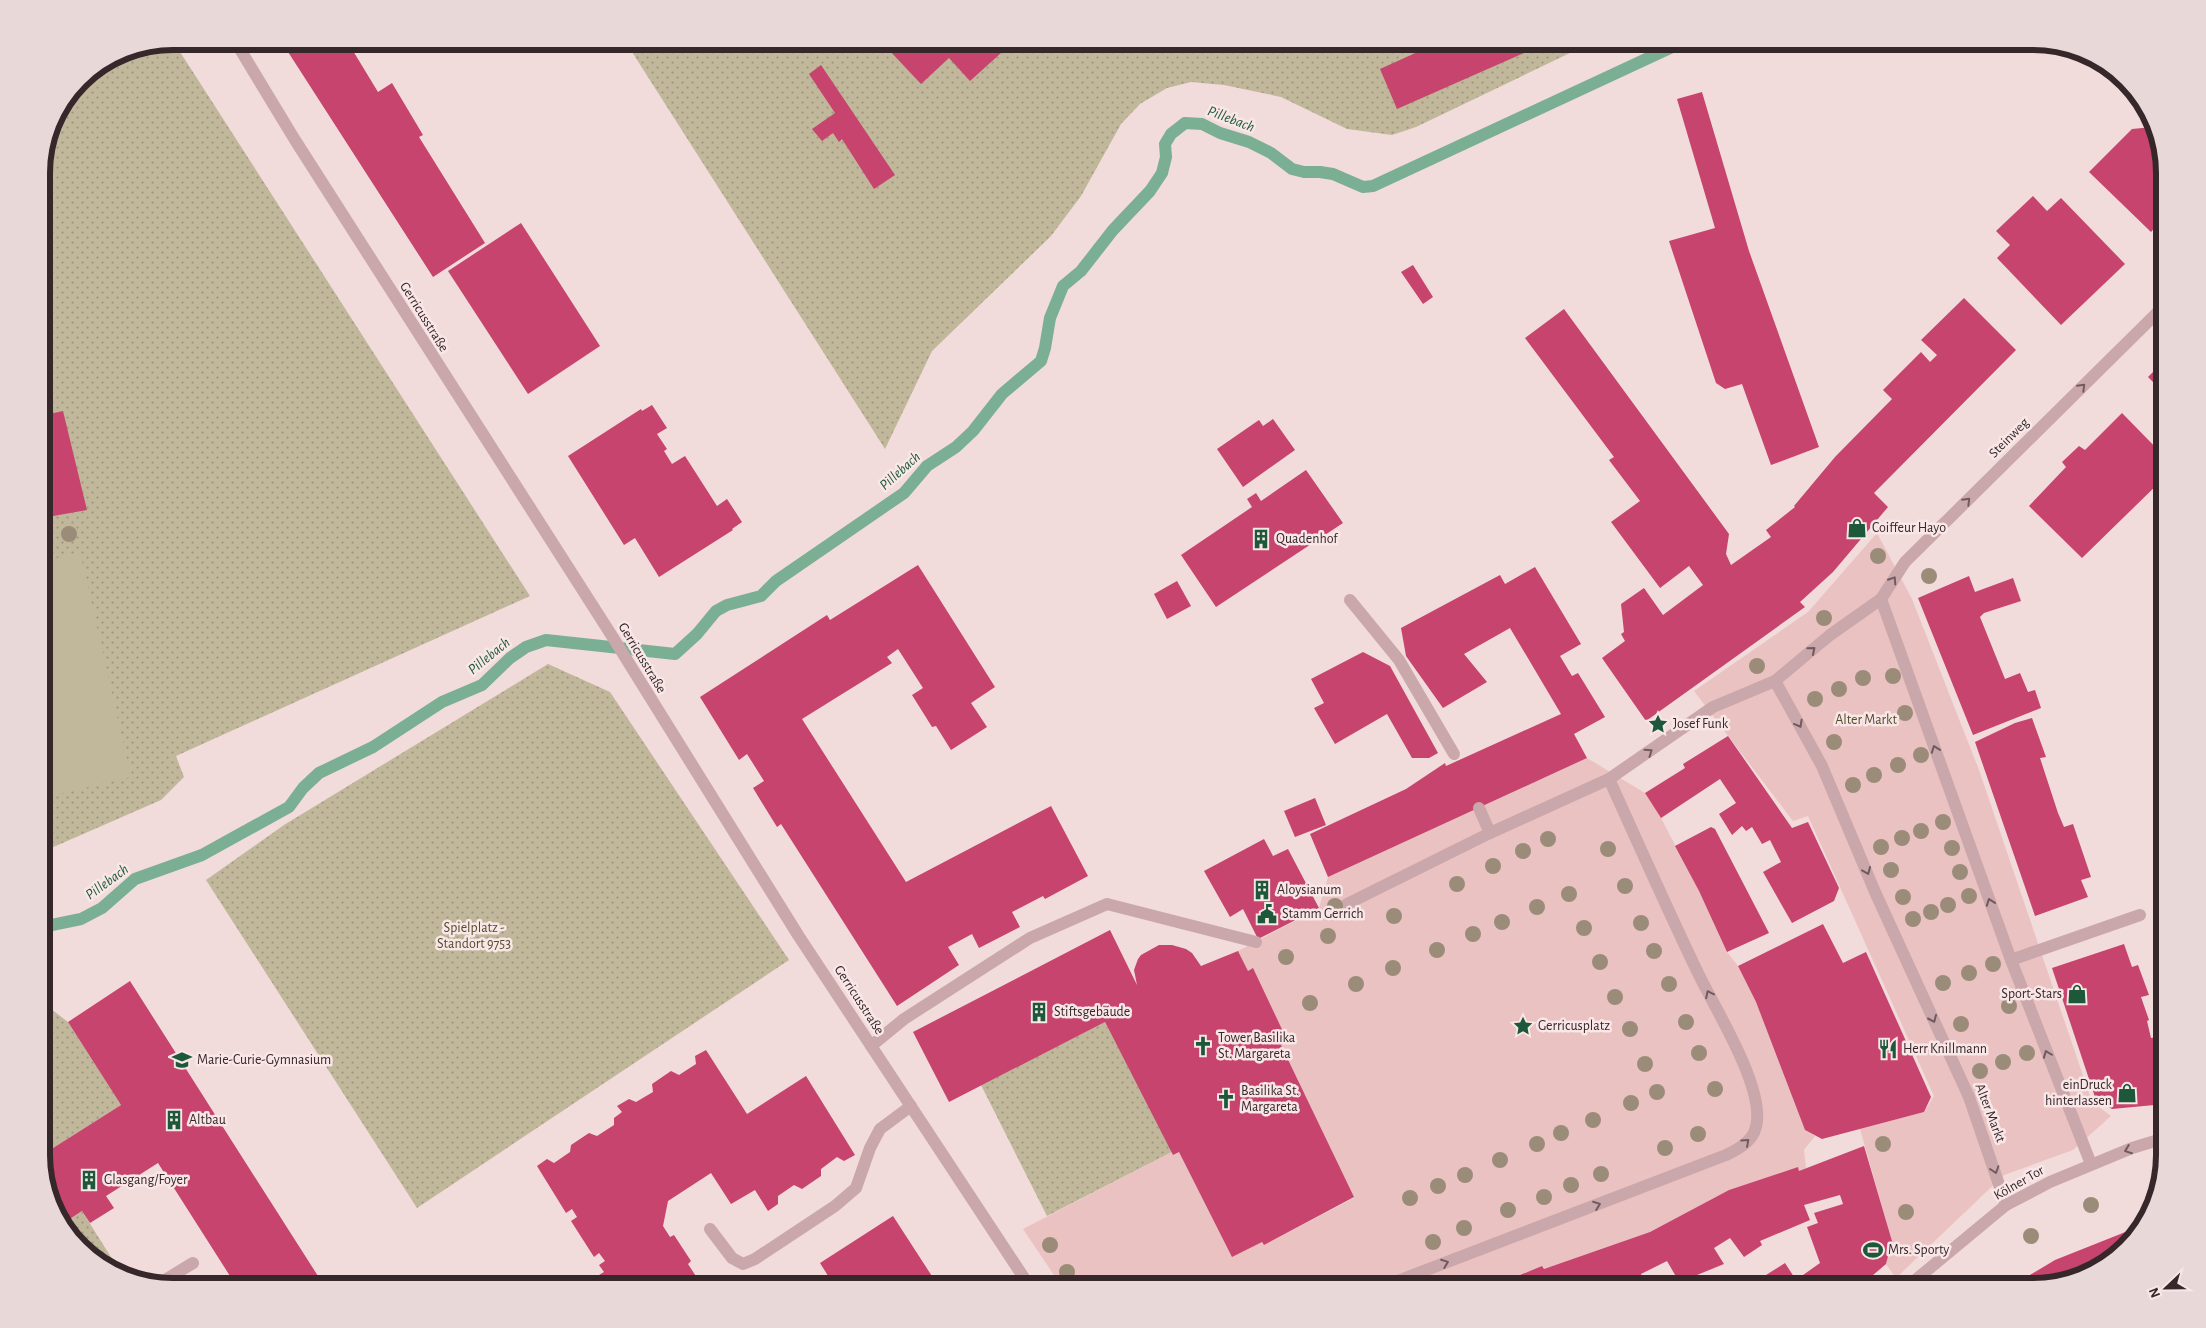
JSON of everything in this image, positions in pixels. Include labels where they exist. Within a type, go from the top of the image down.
[{"type":"street","name":"Gerricusstraße","points":[[240,50],[316,174],[635,674],[798,935],[1024,1278]]},
{"type":"street","name":"Steinweg","points":[[1881,598],[1905,562],[2156,313]]},
{"type":"street","points":[[1347,904],[1490,833],[1608,779],[1713,707],[1775,681],[1830,635],[1881,598],[2011,960],[2091,1164]]},
{"type":"street","points":[[1350,600],[1398,660],[1454,754]]},
{"type":"street","name":"Alter Markt","points":[[1775,681],[1822,766],[1875,892],[1969,1097],[2006,1205]]},
{"type":"street","points":[[1405,1278],[1726,1155],[1744,1145],[1756,1131],[1757,1106],[1750,1078],[1698,974],[1608,779]]},
{"type":"street","points":[[1479,808],[1490,833]]},
{"type":"street","points":[[871,1046],[904,1019],[1030,938],[1107,904],[1256,942]]},
{"type":"street","points":[[2011,960],[2140,914]]},
{"type":"street","points":[[710,1229],[732,1258],[742,1264],[755,1259],[835,1206],[856,1188],[870,1148],[880,1129],[911,1106]]},
{"type":"street","name":"Kölner Tor","points":[[1918,1278],[2006,1205],[2050,1182],[2091,1164],[2156,1141]]},
{"type":"street","points":[[168,1278],[192,1262]]},
{"type":"green space","points":[[179,50],[530,596],[176,756],[184,777],[161,800],[50,849],[50,165],[59,126],[75,98],[92,80],[111,66],[126,59],[149,52]]},
{"type":"green space","points":[[631,50],[1576,50],[1416,127],[1392,135],[1347,129],[1281,97],[1224,85],[1191,82],[1167,88],[1140,104],[1121,124],[1081,196],[1051,236],[932,351],[885,449]]},
{"type":"green space","points":[[80,552],[131,777],[50,796],[50,560]]},
{"type":"green space","name":"Spielplatz - Standort 9753","points":[[548,664],[610,692],[789,960],[417,1208],[206,880],[284,825]]},
{"type":"green space","points":[[50,1009],[68,1022],[121,1105],[50,1150]]},
{"type":"green space","points":[[1105,1022],[1172,1152],[1047,1216],[981,1085]]},
{"type":"green space","points":[[82,1211],[115,1264],[92,1248],[80,1236],[69,1220]]},
{"type":"shaded area","name":"Alter Markt","points":[[1877,533],[1912,599],[1979,770],[2092,1102],[2111,1116],[2073,1150],[2004,1175],[1896,1278],[1886,1264],[1892,1241],[1860,1129],[1924,1112],[1934,1096],[1808,816],[1793,821],[1694,691],[1808,612]]},
{"type":"shaded area","name":"Gerricusplatz","points":[[1587,758],[1645,793],[1661,818],[1699,891],[1727,952],[1738,966],[1756,1002],[1805,1130],[1815,1136],[1804,1150],[1806,1168],[1799,1171],[1798,1167],[1729,1190],[1650,1232],[1544,1269],[1542,1266],[1512,1278],[1056,1278],[1023,1229],[1172,1152],[1173,1155],[1179,1152],[1264,1245],[1354,1198],[1281,1045],[1288,1042],[1252,969],[1248,971],[1238,951],[1319,908],[1328,877]]},
{"type":"building","points":[[287,50],[352,50],[378,92],[392,83],[423,135],[419,137],[485,243],[433,277]]},
{"type":"building","points":[[889,50],[999,50],[1001,53],[970,81],[949,58],[921,84]]},
{"type":"building","points":[[1422,50],[1522,50],[1524,53],[1397,109],[1380,69]]},
{"type":"building","points":[[821,65],[895,175],[874,189],[842,139],[839,142],[833,133],[822,141],[812,129],[835,113],[809,74]]},
{"type":"building","points":[[1702,92],[1749,251],[1819,447],[1771,465],[1742,384],[1725,389],[1716,383],[1669,241],[1715,228],[1677,99]]},
{"type":"building","points":[[2148,128],[2155,157],[2156,226],[2151,232],[2089,172],[2132,129]]},
{"type":"building","points":[[2033,196],[2047,211],[2061,198],[2125,264],[2061,325],[1997,258],[2010,245],[1996,231]]},
{"type":"building","points":[[521,223],[600,346],[528,394],[448,271]]},
{"type":"building","points":[[1413,265],[1433,297],[1423,304],[1401,272]]},
{"type":"building","points":[[1964,298],[2016,350],[1874,493],[1888,507],[1833,572],[1800,602],[1805,607],[1646,721],[1602,658],[1625,641],[1621,634],[1624,632],[1621,604],[1644,588],[1663,615],[1703,585],[1689,566],[1660,588],[1611,522],[1640,501],[1609,460],[1614,457],[1525,338],[1564,309],[1729,534],[1726,554],[1731,565],[1771,537],[1766,530],[1795,507],[1835,457],[1892,399],[1883,390],[1921,352],[1930,362],[1937,355],[1921,340]]},
{"type":"building","points":[[2156,369],[2156,385],[2148,377]]},
{"type":"building","points":[[652,405],[667,428],[657,434],[667,449],[664,451],[672,464],[685,456],[717,506],[727,499],[742,522],[733,530],[659,577],[635,538],[624,545],[568,456],[641,409],[642,411]]},
{"type":"building","points":[[63,411],[87,510],[50,517],[50,414]]},
{"type":"building","points":[[2122,413],[2156,448],[2156,486],[2082,558],[2029,506],[2066,467],[2062,462],[2079,446],[2085,450]]},
{"type":"building","points":[[1273,419],[1295,450],[1243,487],[1217,449],[1259,420],[1263,426]]},
{"type":"building","name":"Quadenhof","points":[[1306,470],[1343,523],[1216,607],[1181,555],[1252,507],[1247,499],[1256,493],[1261,501]]},
{"type":"building","points":[[918,565],[995,687],[971,703],[987,727],[951,750],[936,726],[932,727],[912,695],[923,688],[898,649],[887,657],[892,663],[802,719],[906,882],[1051,806],[1088,876],[1045,899],[1043,896],[1012,912],[1020,927],[979,948],[972,934],[948,947],[959,965],[897,1006],[781,824],[777,827],[753,788],[764,781],[747,754],[739,760],[700,697],[827,615],[830,620]]},
{"type":"building","points":[[1535,567],[1581,644],[1560,656],[1572,676],[1578,673],[1605,717],[1574,734],[1587,758],[1328,877],[1310,834],[1406,789],[1445,763],[1446,766],[1561,714],[1510,628],[1464,654],[1487,682],[1443,708],[1406,656],[1401,628],[1500,575],[1505,584]]},
{"type":"building","points":[[1969,576],[1975,592],[2013,578],[2021,601],[1984,613],[1980,617],[2005,679],[2020,673],[2028,692],[2035,690],[2041,708],[1973,735],[1918,598]]},
{"type":"building","points":[[1177,581],[1191,606],[1167,619],[1154,594]]},
{"type":"building","points":[[1363,652],[1390,666],[1438,753],[1429,758],[1412,758],[1387,714],[1335,744],[1314,708],[1324,703],[1311,679]]},
{"type":"building","points":[[2032,718],[2046,757],[2040,758],[2058,813],[2064,827],[2073,824],[2091,877],[2081,880],[2088,897],[2035,916],[1975,742],[2015,723]]},
{"type":"building","points":[[1728,736],[1792,828],[1808,822],[1839,888],[1834,901],[1792,923],[1763,872],[1781,862],[1770,840],[1762,844],[1752,827],[1746,831],[1742,826],[1732,835],[1719,814],[1736,803],[1720,779],[1661,818],[1645,793],[1685,768],[1683,764]]},
{"type":"building","points":[[1315,798],[1326,825],[1295,837],[1284,811]]},
{"type":"building","points":[[1711,827],[1715,829],[1769,933],[1727,952],[1699,891],[1675,846]]},
{"type":"building","name":"Aloysianum","points":[[1264,839],[1273,856],[1288,849],[1319,908],[1258,939],[1243,909],[1230,917],[1204,871]]},
{"type":"building","points":[[1823,924],[1843,963],[1866,952],[1931,1097],[1924,1112],[1822,1139],[1805,1130],[1756,1002],[1738,966]]},
{"type":"building","name":"Basilika St. Margareta","points":[[1110,930],[1137,985],[1134,970],[1138,959],[1141,955],[1159,945],[1172,945],[1186,949],[1192,953],[1201,966],[1238,951],[1248,971],[1253,968],[1288,1042],[1281,1045],[1354,1197],[1264,1245],[1262,1242],[1232,1257],[1179,1152],[1173,1155],[1105,1022],[949,1102],[913,1032]]},
{"type":"building","points":[[2124,944],[2132,967],[2138,965],[2149,995],[2141,997],[2149,1020],[2147,1021],[2151,1038],[2156,1037],[2156,1105],[2112,1109],[2096,1100],[2052,968]]},
{"type":"building","name":"Altbau","points":[[130,981],[319,1278],[231,1278],[158,1163],[106,1196],[114,1208],[90,1223],[82,1211],[69,1220],[63,1210],[52,1179],[50,1150],[121,1105],[68,1022]]},
{"type":"building","points":[[706,1050],[747,1114],[806,1076],[855,1155],[844,1161],[837,1157],[821,1169],[821,1176],[802,1189],[794,1185],[778,1196],[778,1204],[768,1211],[755,1190],[731,1204],[711,1173],[668,1201],[663,1226],[670,1237],[674,1235],[691,1261],[688,1264],[697,1278],[594,1278],[604,1272],[599,1265],[605,1261],[599,1253],[594,1257],[571,1221],[577,1217],[572,1209],[566,1213],[537,1166],[547,1159],[554,1163],[570,1152],[571,1145],[589,1133],[597,1136],[614,1125],[614,1118],[622,1112],[617,1106],[629,1099],[636,1102],[653,1092],[652,1084],[671,1071],[679,1075],[696,1064],[695,1056]]},
{"type":"building","points":[[1864,1146],[1892,1241],[1886,1264],[1870,1278],[1799,1278],[1820,1263],[1807,1227],[1818,1223],[1814,1213],[1843,1204],[1840,1195],[1804,1205],[1810,1220],[1760,1241],[1762,1245],[1744,1257],[1730,1238],[1714,1248],[1724,1264],[1697,1275],[1698,1278],[1677,1278],[1667,1261],[1641,1274],[1643,1278],[1513,1278],[1542,1266],[1544,1269],[1650,1232],[1729,1190],[1798,1167],[1799,1171]]},
{"type":"building","points":[[893,1216],[933,1278],[829,1278],[820,1263]]},
{"type":"building","points":[[2131,1230],[2108,1253],[2080,1269],[2049,1277],[2025,1278],[2055,1260]]},
{"type":"building","points":[[1785,1263],[1795,1278],[1768,1278],[1766,1275]]},
{"type":"waterway","name":"Pillebach","points":[[50,925],[81,919],[102,908],[135,879],[202,855],[289,807],[303,788],[319,773],[373,747],[442,702],[482,685],[510,658],[526,647],[546,640],[675,654],[697,634],[716,611],[727,605],[761,596],[776,581],[904,493],[927,466],[956,447],[973,431],[1002,394],[1041,361],[1050,318],[1063,286],[1081,271],[1113,230],[1150,191],[1162,173],[1166,157],[1165,144],[1171,134],[1185,123],[1202,124],[1220,133],[1249,142],[1271,153],[1292,169],[1304,172],[1333,174],[1363,187],[1373,186],[1666,50]]},
{"type":"place","name":"Coiffeur Hayo","points":[[1857,528]]},
{"type":"place","name":"Quadenhof","points":[[1261,539]]},
{"type":"place","name":"Josef Funk","points":[[1658,724]]},
{"type":"place","name":"Aloysianum","points":[[1262,890]]},
{"type":"place","name":"Stamm Gerrich","points":[[1267,914]]},
{"type":"place","name":"Sport-Stars","points":[[2077,994]]},
{"type":"place","name":"Stiftsgebäude","points":[[1039,1012]]},
{"type":"place","name":"Gerricusplatz","points":[[1523,1026]]},
{"type":"place","name":"Tower Basilika St. Margareta","points":[[1203,1046]]},
{"type":"place","name":"Herr Knillmann","points":[[1888,1049]]},
{"type":"place","name":"Marie-Curie-Gymnasium","points":[[182,1060]]},
{"type":"place","name":"einDruck hinterlassen","points":[[2127,1093]]},
{"type":"place","name":"Basilika St. Margareta","points":[[1226,1099]]},
{"type":"place","name":"Altbau","points":[[174,1120]]},
{"type":"place","name":"Glasgang/Foyer","points":[[89,1180]]},
{"type":"place","name":"Mrs. Sporty","points":[[1873,1250]]}]
